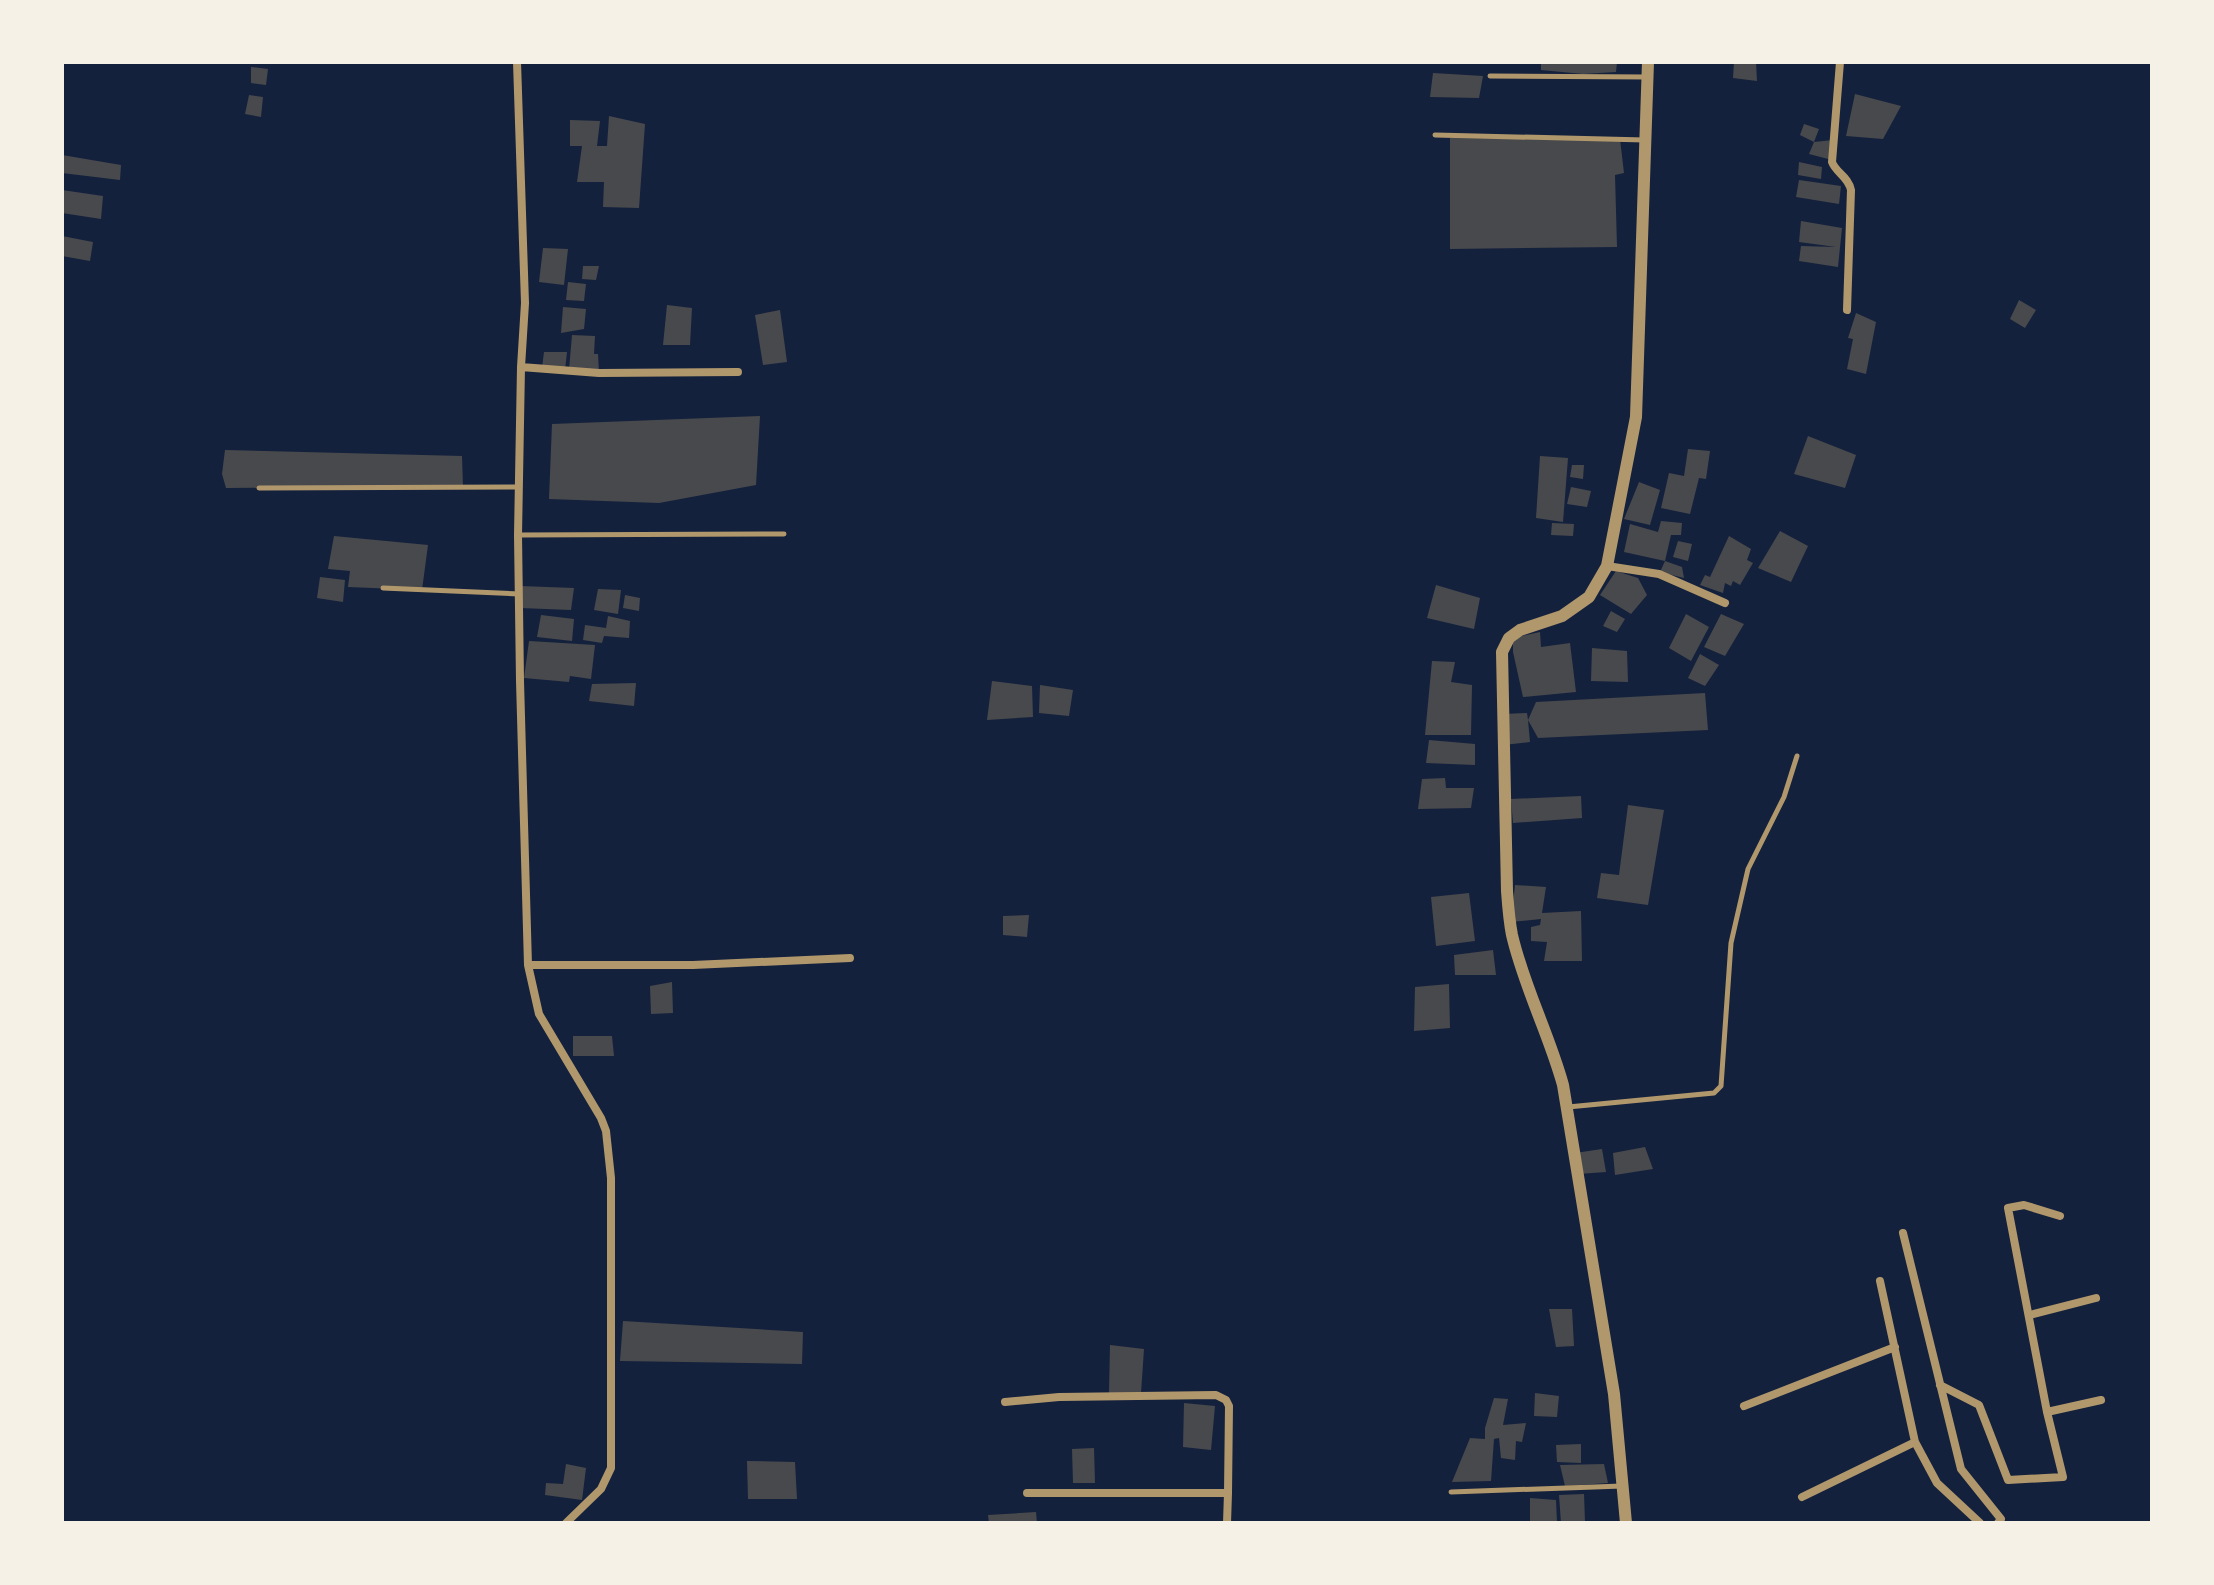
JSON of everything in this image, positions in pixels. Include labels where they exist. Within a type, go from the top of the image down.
[{"type":"street","points":[[517,62],[525,303],[518,535],[528,965],[539,1014],[601,1118],[606,1131],[611,1178],[611,1468],[601,1489],[566,1523]]},
{"type":"street","points":[[1626,1523],[1614,1394],[1567,1107],[1552,1044],[1529,989],[1510,922],[1502,652],[1509,638],[1520,630],[1562,616],[1589,597],[1607,566],[1636,417],[1648,62]]},
{"type":"street","points":[[1840,62],[1832,162],[1849,182],[1851,190],[1847,310]]},
{"type":"street","points":[[521,367],[599,373],[738,372]]},
{"type":"street","points":[[1607,566],[1659,574],[1725,603]]},
{"type":"street","points":[[528,965],[693,965],[850,958]]},
{"type":"street","points":[[1940,1385],[1979,1405],[2008,1480],[2063,1477],[2047,1412],[2008,1208],[2024,1205],[2060,1216]]},
{"type":"street","points":[[1903,1233],[1961,1469],[2001,1519],[1998,1523]]},
{"type":"street","points":[[1880,1281],[1915,1442],[1937,1483],[1980,1523]]},
{"type":"street","points":[[2030,1315],[2096,1298]]},
{"type":"street","points":[[1744,1406],[1895,1347]]},
{"type":"street","points":[[1005,1402],[1059,1397],[1216,1395],[1226,1400],[1229,1406],[1227,1523]]},
{"type":"street","points":[[2047,1412],[2101,1400]]},
{"type":"street","points":[[1802,1497],[1915,1442]]},
{"type":"street","points":[[1027,1493],[1228,1493]]},
{"type":"lane","points":[[1490,76],[1649,77]]},
{"type":"lane","points":[[1435,135],[1646,140]]},
{"type":"lane","points":[[259,488],[519,487]]},
{"type":"lane","points":[[518,535],[784,534]]},
{"type":"lane","points":[[383,588],[520,594]]},
{"type":"lane","points":[[1567,1107],[1714,1093],[1721,1086],[1734,928],[1748,869],[1784,797],[1797,756]]},
{"type":"lane","points":[[1451,1492],[1623,1486]]},
{"type":"building","points":[[1541,62],[1617,62],[1616,72],[1583,74],[1541,70]]},
{"type":"building","points":[[1734,62],[1756,62],[1757,81],[1733,78]]},
{"type":"building","points":[[251,67],[268,69],[266,85],[251,83]]},
{"type":"building","points":[[1433,73],[1483,76],[1479,98],[1430,97]]},
{"type":"building","points":[[1855,94],[1901,106],[1883,139],[1846,136]]},
{"type":"building","points":[[249,95],[263,97],[261,117],[245,114]]},
{"type":"building","points":[[609,116],[645,124],[639,208],[603,207],[604,182],[577,182],[582,146],[570,146],[570,120],[600,121],[597,146],[607,146]]},
{"type":"building","points":[[1804,124],[1819,129],[1814,142],[1800,135]]},
{"type":"building","points":[[1450,138],[1620,139],[1624,173],[1615,175],[1617,247],[1450,249]]},
{"type":"building","points":[[1833,140],[1832,160],[1809,154],[1814,142]]},
{"type":"building","points":[[62,155],[121,165],[120,180],[62,173]]},
{"type":"building","points":[[1799,162],[1822,167],[1821,179],[1798,175]]},
{"type":"building","points":[[1799,180],[1841,186],[1839,204],[1796,197]]},
{"type":"building","points":[[62,190],[103,196],[101,219],[62,213]]},
{"type":"building","points":[[1801,221],[1842,228],[1838,267],[1799,261],[1801,246],[1836,247],[1799,242]]},
{"type":"building","points":[[62,236],[93,242],[90,261],[62,256]]},
{"type":"building","points":[[543,248],[568,249],[564,285],[539,282]]},
{"type":"building","points":[[583,266],[599,266],[596,280],[582,279]]},
{"type":"building","points":[[568,282],[586,284],[584,301],[566,300]]},
{"type":"building","points":[[2019,300],[2036,310],[2025,328],[2010,319]]},
{"type":"building","points":[[667,305],[692,308],[690,345],[663,345]]},
{"type":"building","points":[[563,307],[586,309],[584,329],[561,333]]},
{"type":"building","points":[[780,310],[787,362],[763,365],[755,315]]},
{"type":"building","points":[[1856,313],[1876,322],[1866,374],[1847,369],[1853,339],[1848,338]]},
{"type":"building","points":[[572,335],[595,336],[594,354],[598,354],[599,372],[569,370]]},
{"type":"building","points":[[544,352],[567,352],[565,370],[542,368]]},
{"type":"building","points":[[760,416],[756,485],[659,503],[549,499],[552,424]]},
{"type":"building","points":[[1808,436],[1856,455],[1845,488],[1794,474]]},
{"type":"building","points":[[1688,449],[1710,451],[1706,479],[1699,478],[1690,514],[1661,508],[1669,473],[1684,476]]},
{"type":"building","points":[[225,450],[462,456],[463,487],[226,488],[222,474]]},
{"type":"building","points":[[1540,456],[1568,458],[1563,522],[1536,518]]},
{"type":"building","points":[[1572,465],[1584,465],[1583,479],[1570,477]]},
{"type":"building","points":[[1639,482],[1660,490],[1650,525],[1624,519]]},
{"type":"building","points":[[1571,487],[1591,491],[1587,507],[1567,504]]},
{"type":"building","points":[[1661,521],[1682,523],[1681,535],[1671,535],[1665,561],[1624,552],[1630,524],[1658,532]]},
{"type":"building","points":[[1552,523],[1574,524],[1573,536],[1551,535]]},
{"type":"building","points":[[1780,531],[1808,546],[1791,582],[1758,568]]},
{"type":"building","points":[[334,536],[428,545],[422,590],[348,587],[350,571],[328,569]]},
{"type":"building","points":[[1729,536],[1751,549],[1747,560],[1753,563],[1740,585],[1733,581],[1731,586],[1725,583],[1723,593],[1700,585],[1705,575],[1710,577]]},
{"type":"building","points":[[1678,541],[1692,544],[1688,561],[1673,557]]},
{"type":"building","points":[[1665,561],[1682,567],[1684,578],[1660,572]]},
{"type":"building","points":[[1616,571],[1638,578],[1647,595],[1631,614],[1600,595]]},
{"type":"building","points":[[320,577],[345,580],[343,602],[317,598]]},
{"type":"building","points":[[1436,585],[1480,598],[1474,629],[1427,618]]},
{"type":"building","points":[[520,586],[574,588],[571,610],[520,608]]},
{"type":"building","points":[[598,589],[621,590],[618,614],[594,610]]},
{"type":"building","points":[[625,595],[640,598],[639,611],[623,608]]},
{"type":"building","points":[[1611,611],[1625,619],[1617,632],[1603,626]]},
{"type":"building","points":[[1686,614],[1709,627],[1691,661],[1669,648]]},
{"type":"building","points":[[1721,614],[1744,624],[1725,656],[1704,647]]},
{"type":"building","points":[[541,615],[574,619],[572,641],[537,637]]},
{"type":"building","points":[[608,616],[630,621],[629,638],[604,636],[602,643],[583,640],[585,625],[606,628]]},
{"type":"building","points":[[1540,632],[1541,647],[1570,643],[1576,692],[1523,697],[1513,638]]},
{"type":"building","points":[[529,641],[595,645],[591,679],[570,676],[569,682],[524,678]]},
{"type":"building","points":[[1592,648],[1627,651],[1628,682],[1591,681]]},
{"type":"building","points":[[1700,654],[1719,665],[1705,686],[1688,678]]},
{"type":"building","points":[[1432,661],[1455,662],[1451,682],[1472,685],[1471,735],[1425,735]]},
{"type":"building","points":[[992,681],[1032,686],[1033,717],[987,720]]},
{"type":"building","points":[[636,683],[634,706],[589,701],[592,684]]},
{"type":"building","points":[[1040,685],[1073,690],[1069,716],[1039,713]]},
{"type":"building","points":[[1705,693],[1708,730],[1538,738],[1528,720],[1536,702]]},
{"type":"building","points":[[1527,713],[1530,742],[1503,745],[1503,714]]},
{"type":"building","points":[[1429,740],[1475,744],[1475,765],[1426,763]]},
{"type":"building","points":[[1445,778],[1446,788],[1474,788],[1471,808],[1418,809],[1422,779]]},
{"type":"building","points":[[1581,796],[1582,818],[1513,823],[1511,799]]},
{"type":"building","points":[[1628,805],[1664,810],[1648,905],[1597,898],[1601,873],[1619,875]]},
{"type":"building","points":[[1515,885],[1546,887],[1542,913],[1581,911],[1582,961],[1544,961],[1547,942],[1531,941],[1531,927],[1540,925],[1541,919],[1511,922]]},
{"type":"building","points":[[1469,893],[1475,941],[1436,946],[1431,897]]},
{"type":"building","points":[[1029,915],[1027,937],[1003,935],[1003,916]]},
{"type":"building","points":[[1493,950],[1496,975],[1455,975],[1454,955]]},
{"type":"building","points":[[672,982],[673,1013],[651,1014],[650,986]]},
{"type":"building","points":[[1449,984],[1450,1028],[1414,1031],[1415,987]]},
{"type":"building","points":[[573,1036],[612,1036],[614,1056],[573,1056]]},
{"type":"building","points":[[1645,1147],[1653,1169],[1615,1175],[1613,1153]]},
{"type":"building","points":[[1602,1149],[1606,1172],[1578,1174],[1575,1153]]},
{"type":"building","points":[[1549,1309],[1572,1309],[1574,1346],[1556,1347]]},
{"type":"building","points":[[623,1321],[803,1332],[802,1364],[620,1361]]},
{"type":"building","points":[[1110,1345],[1144,1349],[1141,1393],[1109,1393]]},
{"type":"building","points":[[1535,1393],[1559,1396],[1557,1417],[1534,1416]]},
{"type":"building","points":[[1494,1398],[1508,1399],[1503,1425],[1526,1423],[1522,1442],[1516,1441],[1515,1460],[1501,1458],[1499,1438],[1494,1439],[1491,1481],[1452,1482],[1470,1438],[1485,1439]]},
{"type":"building","points":[[1184,1403],[1215,1406],[1211,1450],[1183,1447]]},
{"type":"building","points":[[1581,1444],[1581,1463],[1557,1462],[1556,1445]]},
{"type":"building","points":[[1094,1448],[1095,1483],[1073,1483],[1072,1449]]},
{"type":"building","points":[[747,1461],[795,1462],[797,1499],[748,1499]]},
{"type":"building","points":[[566,1464],[586,1468],[582,1500],[545,1495],[546,1483],[563,1484]]},
{"type":"building","points":[[1604,1464],[1608,1483],[1565,1486],[1560,1465]]},
{"type":"building","points":[[1584,1494],[1585,1522],[1561,1523],[1559,1495]]},
{"type":"building","points":[[1530,1498],[1556,1500],[1557,1523],[1530,1523]]},
{"type":"building","points":[[1036,1512],[1037,1523],[989,1523],[988,1515]]}]
